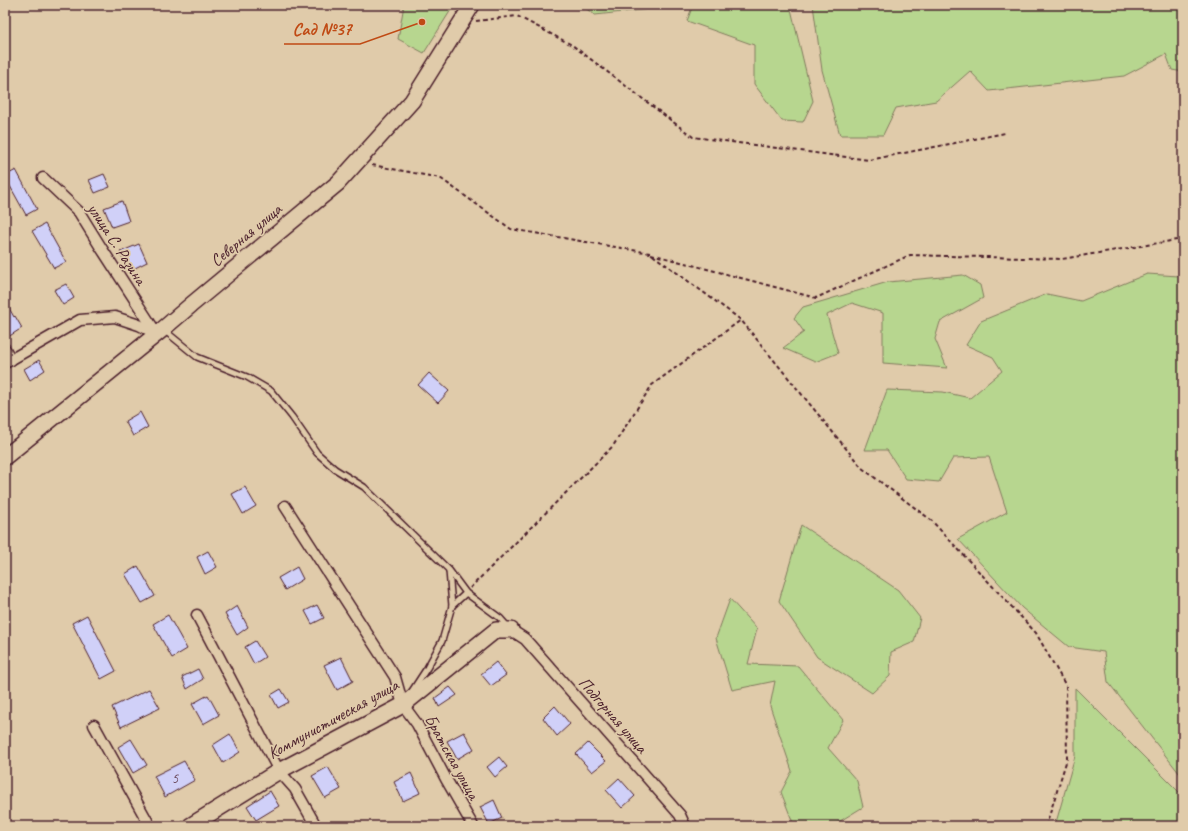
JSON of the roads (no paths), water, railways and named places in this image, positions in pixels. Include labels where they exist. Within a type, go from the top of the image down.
[{"type":"street","name":"Северная улица","points":[[5,457],[160,332],[338,183],[412,101],[472,5]]},
{"type":"street","name":"улица С. Разина","points":[[43,178],[80,212],[100,246],[160,332]]},
{"type":"street","points":[[5,349],[8,362],[80,320],[115,317],[160,332]]},
{"type":"street","points":[[286,506],[395,677],[402,705]]},
{"type":"street","points":[[197,615],[279,771],[295,789],[316,826]]},
{"type":"street","name":"Коммунистическая улица","points":[[190,826],[279,771],[402,705],[496,630],[511,630]]},
{"type":"street","name":"Подгорная улица","points":[[511,630],[525,638],[680,815],[685,826]]},
{"type":"street","name":"Братская улица","points":[[402,705],[417,724],[473,826]]},
{"type":"street","points":[[94,725],[150,826]]},
{"type":"lane","points":[[160,332],[197,357],[247,377],[271,391],[292,417],[317,453],[335,469],[364,487],[449,570],[466,593],[500,618],[511,630]]},
{"type":"lane","points":[[402,705],[427,668],[442,641],[452,606],[449,570]]},
{"type":"lane","points":[[452,606],[466,593]]},
{"type":"place","name":"Сад №37","points":[[422,22]]}]
